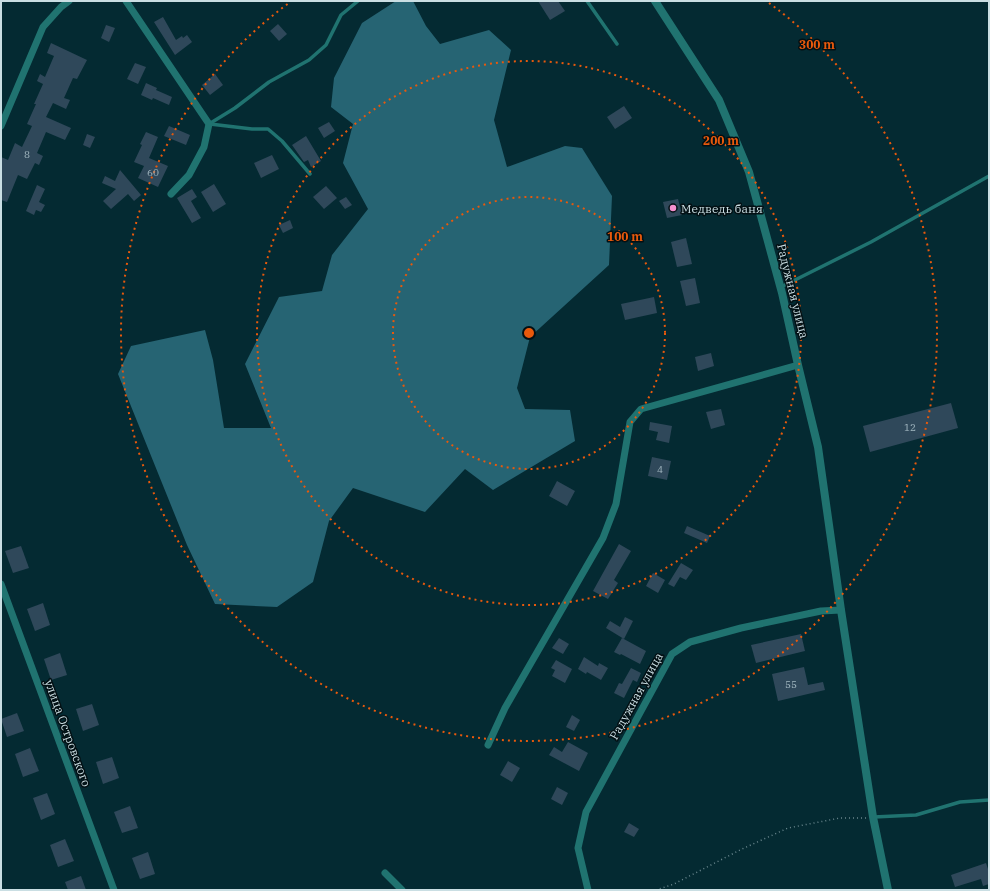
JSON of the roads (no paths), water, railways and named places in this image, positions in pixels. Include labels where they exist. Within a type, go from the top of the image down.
[{"type":"street","points":[[1,126],[43,27],[61,7],[69,1]]},
{"type":"street","points":[[126,1],[209,124],[204,147],[189,175],[171,194]]},
{"type":"street","name":"Радужная улица","points":[[655,1],[718,100],[749,172],[781,287],[818,447],[841,610],[874,817],[888,890]]},
{"type":"street","points":[[488,745],[505,708],[603,538],[616,504],[630,422],[642,409],[798,365]]},
{"type":"street","name":"улица Островского","points":[[1,584],[114,890]]},
{"type":"street","name":"Радужная улица","points":[[588,890],[578,848],[586,812],[672,654],[690,642],[741,628],[821,611],[841,610]]},
{"type":"street","points":[[385,873],[402,890]]},
{"type":"lane","points":[[209,124],[235,108],[269,82],[309,60],[326,45],[341,15],[358,1]]},
{"type":"lane","points":[[588,1],[617,44]]},
{"type":"lane","points":[[209,124],[268,129],[282,141],[310,174]]},
{"type":"lane","points":[[781,287],[871,242],[989,176]]},
{"type":"lane","points":[[874,817],[916,815],[960,802],[989,800]]},
{"type":"place","name":"Медведь баня","points":[[673,208]]}]
